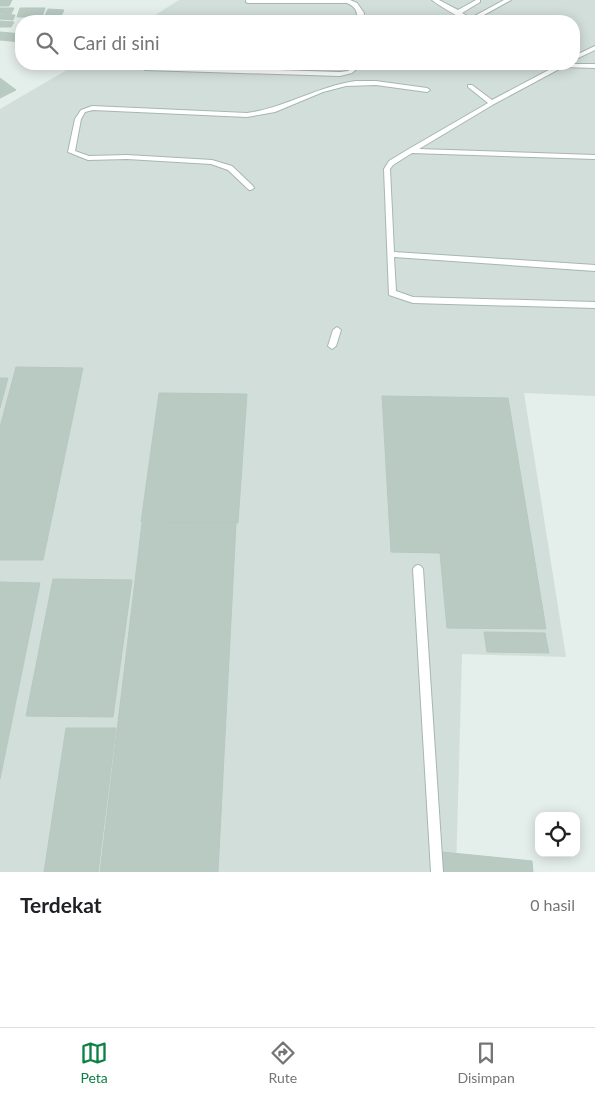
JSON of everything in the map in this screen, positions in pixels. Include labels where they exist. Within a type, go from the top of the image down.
[{"type":"lane","points":[[435,0],[461,15]]},
{"type":"lane","points":[[481,15],[508,0]]},
{"type":"lane","points":[[248,1],[348,1],[355,4],[361,15]]},
{"type":"lane","points":[[457,13],[477,1],[493,8]]},
{"type":"lane","points":[[580,55],[595,48]]},
{"type":"lane","points":[[580,65],[595,66]]},
{"type":"lane","points":[[210,70],[340,74],[352,70]]},
{"type":"lane","points":[[553,70],[492,103],[391,163],[387,169],[392,254],[392,293],[402,298],[413,300],[595,305]]},
{"type":"lane","points":[[251,188],[230,168],[212,162],[127,157],[88,158],[71,152],[78,119],[83,111],[92,108],[247,115],[265,114],[348,83],[371,83],[427,90]]},
{"type":"lane","points":[[470,86],[492,103]]},
{"type":"lane","points":[[409,151],[595,157]]},
{"type":"lane","points":[[392,254],[595,268]]},
{"type":"lane","points":[[332,346],[337,330]]},
{"type":"lane","points":[[418,569],[437,872]]},
{"type":"shaded area","points":[[179,0],[595,0],[595,396],[524,393],[566,657],[462,654],[456,872],[0,872],[0,109],[67,70],[580,70],[580,15],[155,15]]},
{"type":"building","points":[[0,0],[12,0],[9,6],[0,6]]},
{"type":"building","points":[[0,8],[14,8],[11,14],[0,13]]},
{"type":"building","points":[[20,8],[45,8],[43,15],[18,15]]},
{"type":"building","points":[[48,9],[64,10],[62,15],[45,15]]},
{"type":"building","points":[[0,14],[15,15],[13,20],[0,19]]},
{"type":"building","points":[[0,21],[14,22],[11,27],[0,27]]},
{"type":"building","points":[[0,32],[15,33],[15,41],[0,40]]},
{"type":"building","points":[[0,78],[16,90],[0,98]]},
{"type":"building","points":[[16,367],[83,368],[43,560],[0,560],[0,427]]},
{"type":"building","points":[[0,378],[8,378],[0,408]]},
{"type":"building","points":[[159,393],[247,394],[238,523],[141,522]]},
{"type":"building","points":[[382,396],[508,398],[546,629],[447,628],[440,553],[391,552]]},
{"type":"building","points":[[142,523],[236,523],[218,872],[100,872]]},
{"type":"building","points":[[53,579],[132,580],[113,717],[26,716]]},
{"type":"building","points":[[0,582],[40,583],[0,779]]},
{"type":"building","points":[[484,632],[545,633],[549,653],[487,652]]},
{"type":"building","points":[[66,728],[116,728],[98,872],[44,872]]},
{"type":"building","points":[[442,852],[532,861],[533,872],[442,872]]}]
